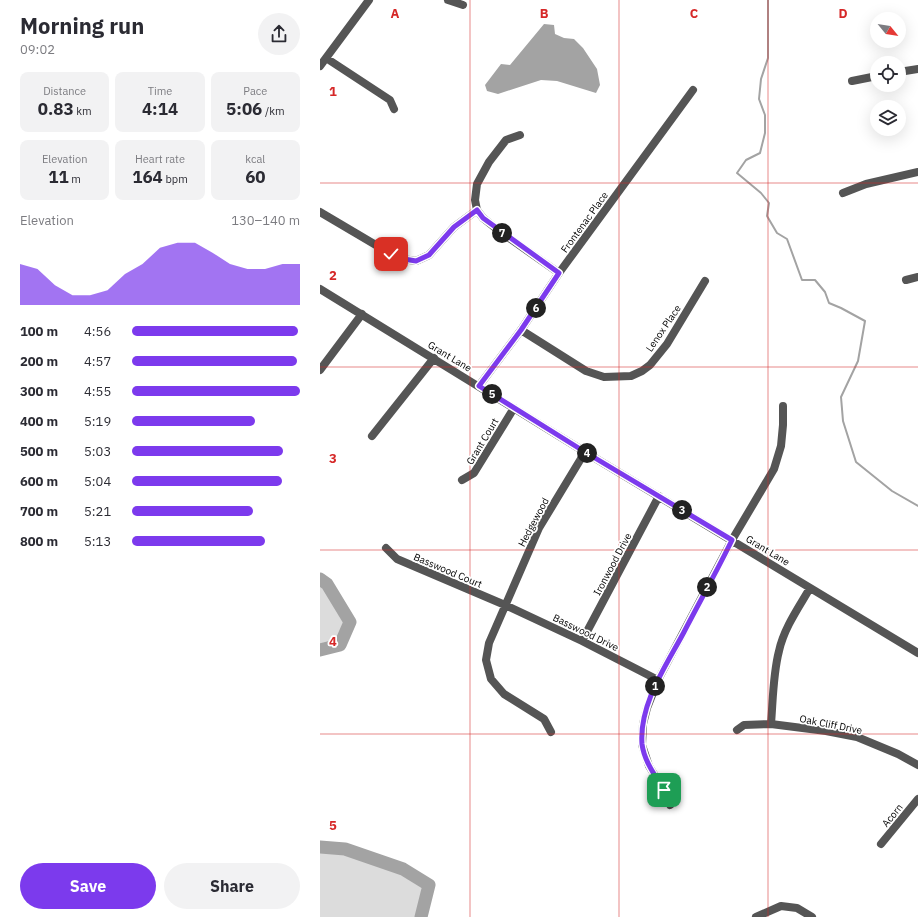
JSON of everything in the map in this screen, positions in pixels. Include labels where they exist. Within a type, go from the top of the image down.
[{"type":"street","points":[[320,66],[369,0]]},
{"type":"street","points":[[448,0],[463,5]]},
{"type":"street","points":[[326,58],[390,100],[394,109]]},
{"type":"street","points":[[906,71],[918,69]]},
{"type":"street","points":[[852,81],[870,77]]},
{"type":"street","name":"Frontenac Place","points":[[479,386],[521,330],[559,273],[693,90]]},
{"type":"street","points":[[520,135],[506,140],[489,162],[477,184],[475,200],[477,210],[492,226],[559,273]]},
{"type":"street","points":[[843,193],[866,184],[918,172]]},
{"type":"street","points":[[320,212],[391,254],[404,259],[416,261],[429,255],[454,227],[477,210]]},
{"type":"street","points":[[906,280],[918,277]]},
{"type":"street","name":"Lenox Place","points":[[521,330],[586,371],[604,377],[631,376],[650,365],[667,344],[706,281]]},
{"type":"street","name":"Grant Lane","points":[[320,289],[585,452],[918,653]]},
{"type":"street","points":[[320,370],[362,314]]},
{"type":"street","points":[[372,436],[434,358]]},
{"type":"street","points":[[670,805],[664,790],[649,766],[642,745],[643,724],[646,708],[658,680],[732,540],[774,469],[780,446],[783,425],[783,406]]},
{"type":"street","name":"Grant Court","points":[[462,480],[474,473],[514,408]]},
{"type":"street","name":"Hedgewood","points":[[551,732],[544,719],[504,694],[491,679],[486,660],[489,643],[504,605],[539,528],[585,452]]},
{"type":"street","name":"Ironwood Drive","points":[[582,641],[659,496]]},
{"type":"street","name":"Basswood Court","points":[[386,548],[397,559],[504,605]]},
{"type":"street","points":[[771,724],[773,687],[779,650],[790,622],[810,588]]},
{"type":"street","name":"Basswood Drive","points":[[504,605],[582,641],[658,680]]},
{"type":"street","name":"Oak Cliff Drive","points":[[738,730],[744,725],[771,724],[826,731],[857,738],[898,754],[918,765]]},
{"type":"street","name":"Acorn","points":[[881,844],[918,799]]},
{"type":"street","points":[[756,917],[781,906],[797,908],[812,917]]},
{"type":"shaded area","points":[[544,24],[554,25],[555,34],[564,38],[574,39],[583,48],[597,69],[600,85],[596,93],[557,81],[541,80],[498,94],[487,91],[485,85],[501,64],[510,65]]},
{"type":"shaded area","points":[[320,579],[327,584],[350,622],[340,645],[320,650]]},
{"type":"shaded area","points":[[320,847],[345,849],[403,869],[429,885],[421,917],[320,917]]},
{"type":"waterway","points":[[768,0],[768,58],[761,79],[759,99],[765,115],[765,133],[760,153],[746,160],[737,173],[761,193],[769,203],[767,216],[777,233],[787,239],[802,280],[815,280],[825,292],[829,303],[865,321],[858,361],[841,397],[843,421],[856,462],[892,491],[918,506]]},
{"type":"waterway","points":[[320,579],[327,584],[350,622],[340,645],[320,650]]},
{"type":"waterway","points":[[320,847],[345,849],[403,869],[429,885],[421,917]]},
{"type":"route","points":[[391,254],[404,259],[416,261],[429,255],[454,227],[477,210],[483,218],[502,233],[559,273],[521,330],[479,386],[585,452],[732,540],[658,680],[646,708],[643,724],[642,745],[649,766],[664,790]]}]
